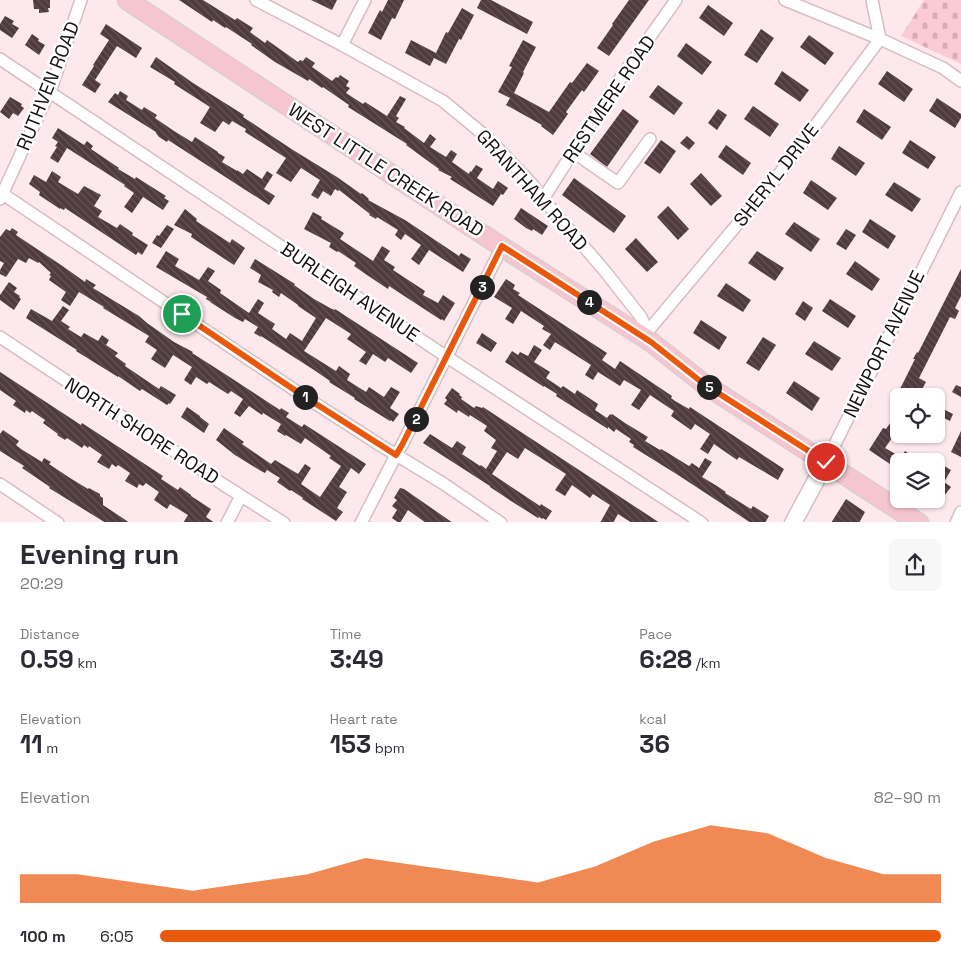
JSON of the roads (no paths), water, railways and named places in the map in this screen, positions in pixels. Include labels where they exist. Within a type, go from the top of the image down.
[{"type":"main road","name":"WEST LITTLE CREEK ROAD","points":[[127,0],[644,337],[704,384],[919,522]]},
{"type":"street","name":"RUTHVEN ROAD","points":[[1,195],[49,92],[81,0]]},
{"type":"street","name":"GRANTHAM ROAD","points":[[256,0],[342,44],[443,101],[489,139],[531,183],[542,199],[604,270],[641,317],[645,326],[644,337]]},
{"type":"street","points":[[342,44],[365,0]]},
{"type":"street","name":"RESTMERE ROAD","points":[[542,199],[615,86],[676,0]]},
{"type":"street","points":[[785,0],[880,39],[943,68],[961,81]]},
{"type":"street","points":[[872,0],[880,39]]},
{"type":"street","name":"SHERYL DRIVE","points":[[644,337],[777,177],[880,39]]},
{"type":"street","name":"BURLEIGH AVENUE","points":[[0,59],[447,356],[702,522]]},
{"type":"street","points":[[573,152],[618,183],[650,139]]},
{"type":"street","name":"NEWPORT AVENUE","points":[[793,522],[826,462],[961,192]]},
{"type":"street","points":[[1,195],[302,395],[501,522]]},
{"type":"street","points":[[361,522],[502,246]]},
{"type":"street","name":"NORTH SHORE ROAD","points":[[0,337],[241,496],[284,522]]},
{"type":"street","points":[[0,484],[58,522]]},
{"type":"street","points":[[227,522],[241,496]]},
{"type":"street","points":[[956,522],[961,512]]}]
